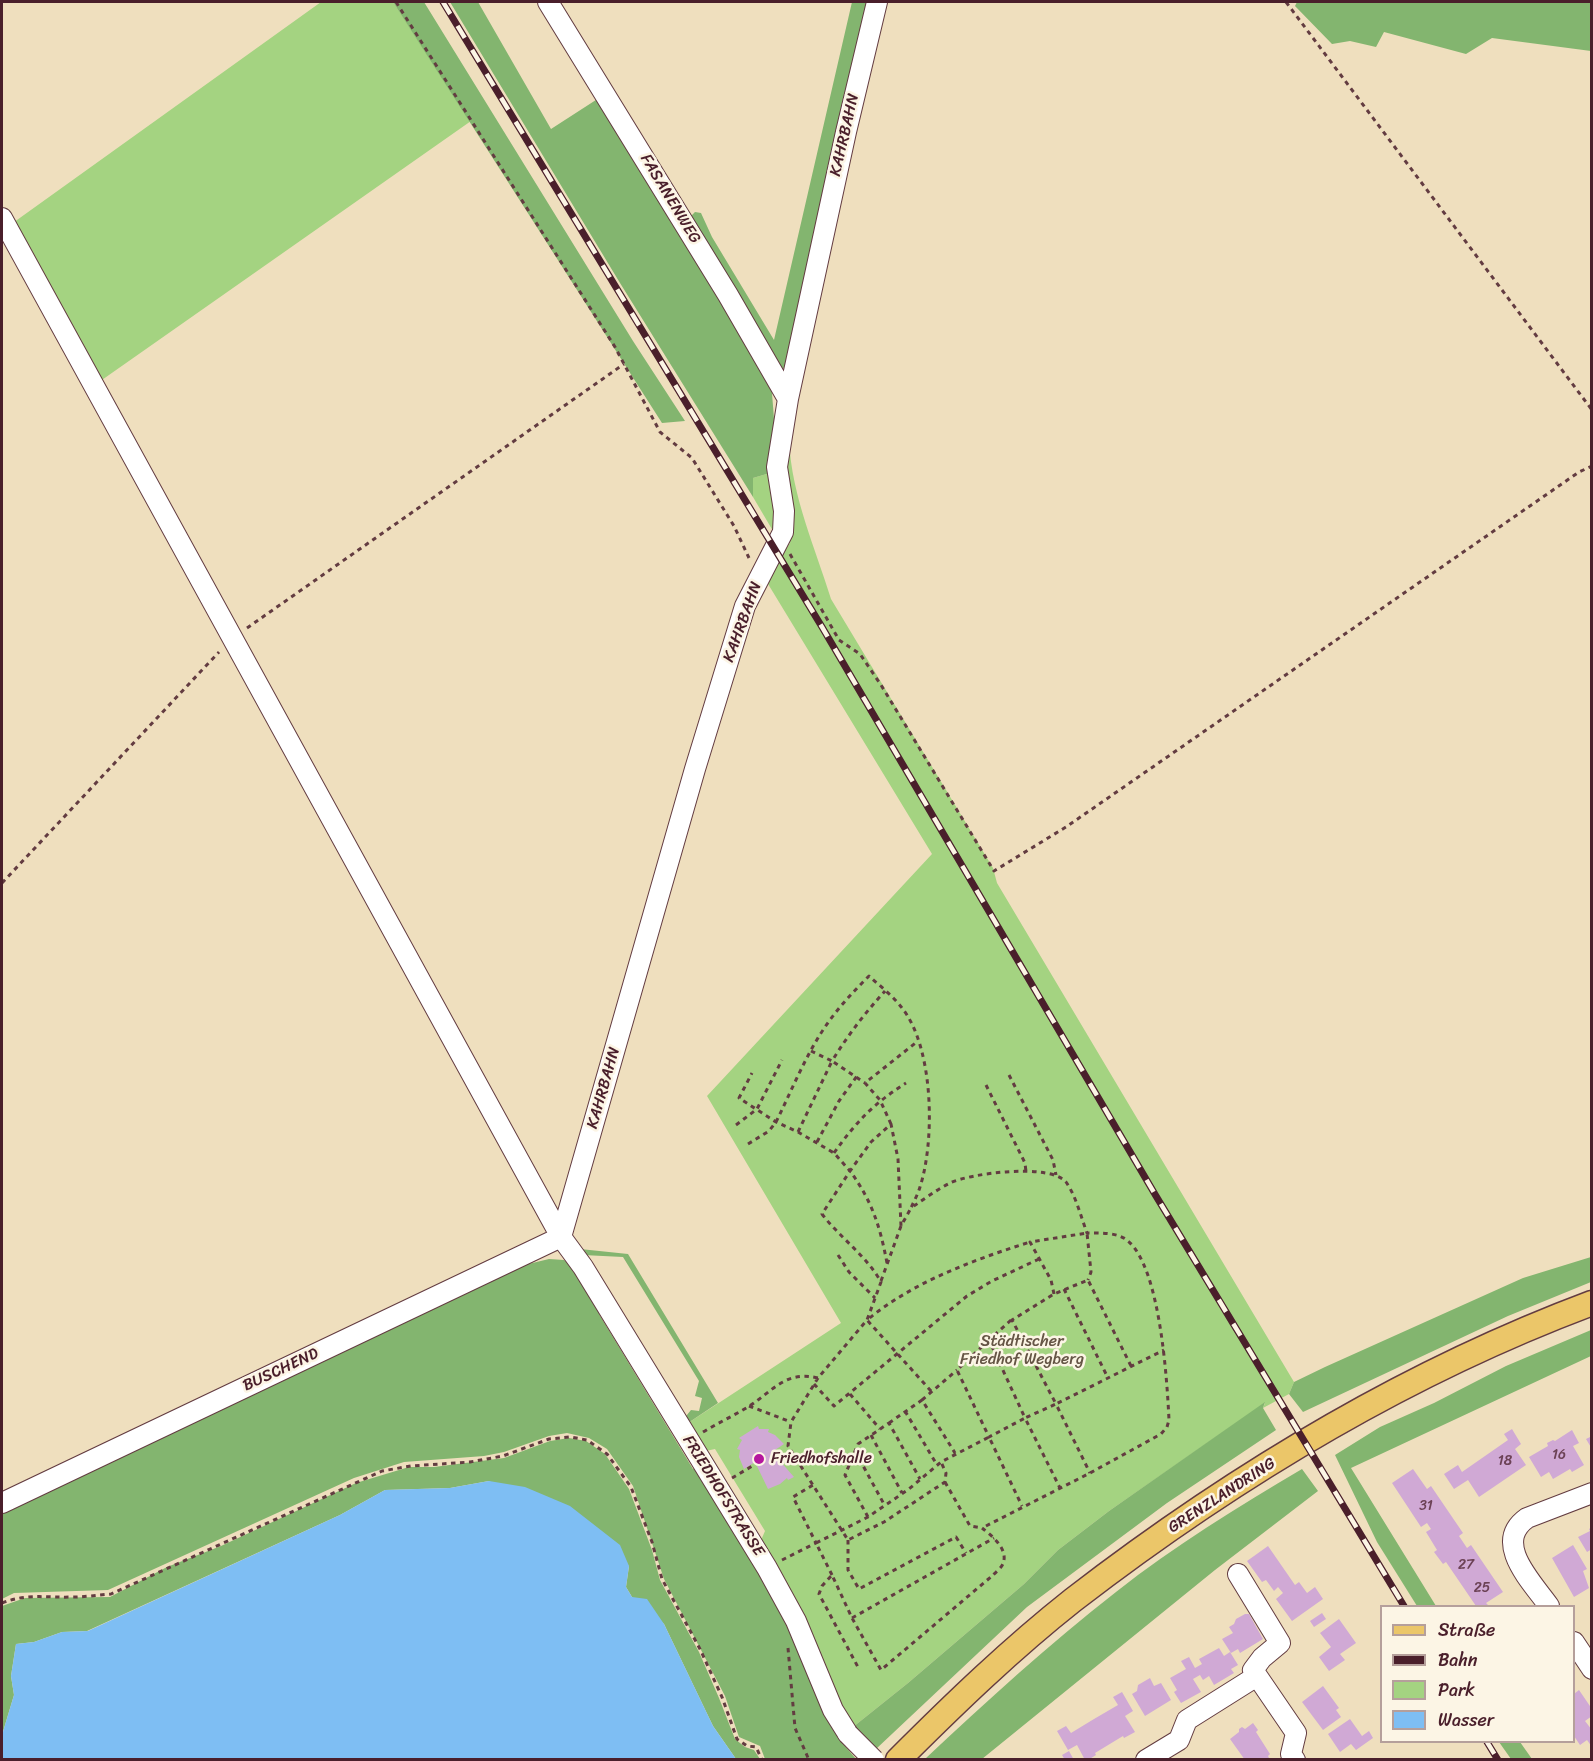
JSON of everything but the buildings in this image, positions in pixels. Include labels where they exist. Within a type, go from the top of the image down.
[{"type":"main road","name":"GRENZLANDRING","points":[[898,1760],[999,1663],[1072,1601],[1238,1484],[1332,1427],[1426,1376],[1554,1317],[1592,1303]]},
{"type":"street","name":"FASANENWEG","points":[[548,2],[722,285],[788,399]]},
{"type":"street","name":"KAHRBAHN","points":[[561,1237],[695,769],[745,606],[783,532],[784,511],[777,467],[788,399],[846,132],[877,2]]},
{"type":"street","name":"FRIEDHOFSTRASSE","points":[[2,218],[561,1237],[583,1267],[767,1568],[796,1621],[833,1710],[848,1734],[874,1760]]},
{"type":"street","name":"BUSCHEND","points":[[2,1503],[561,1237]]},
{"type":"street","points":[[1548,1605],[1516,1559],[1512,1540],[1514,1531],[1527,1518],[1592,1493]]},
{"type":"street","points":[[1238,1574],[1280,1643],[1262,1658],[1253,1670],[1296,1733],[1291,1754],[1295,1760]]},
{"type":"street","points":[[1575,1644],[1592,1669]]},
{"type":"street","points":[[1146,1760],[1179,1740],[1187,1720],[1257,1676]]},
{"type":"path","points":[[396,2],[615,347],[660,432],[692,458],[734,526],[743,547],[760,574]]},
{"type":"path","points":[[1286,2],[1592,410]]},
{"type":"path","points":[[2,884],[232,639],[624,364]]},
{"type":"path","points":[[779,543],[793,557],[839,640],[860,654],[881,685],[994,871],[1066,827],[1578,472],[1592,466]]},
{"type":"path","points":[[748,1144],[769,1131],[776,1122],[810,1051],[843,1003],[869,976],[903,1009],[913,1027],[925,1064],[929,1093],[929,1122],[920,1187],[900,1226],[867,1320]]},
{"type":"path","points":[[798,1132],[832,1061],[853,1029],[885,991]]},
{"type":"path","points":[[866,1083],[918,1041]]},
{"type":"path","points":[[810,1051],[857,1076],[880,1100],[891,1124],[898,1158],[900,1226]]},
{"type":"path","points":[[736,1125],[757,1109],[782,1060]]},
{"type":"path","points":[[752,1073],[739,1098],[776,1122],[834,1153],[850,1170],[865,1191],[872,1206],[883,1239],[887,1263]]},
{"type":"path","points":[[1009,1075],[1053,1160],[1056,1174]]},
{"type":"path","points":[[817,1142],[839,1101],[857,1076]]},
{"type":"path","points":[[834,1153],[853,1126],[880,1100],[906,1083]]},
{"type":"path","points":[[986,1085],[1025,1163],[1026,1172]]},
{"type":"path","points":[[881,1282],[876,1272],[853,1245],[822,1214],[871,1142],[891,1124]]},
{"type":"path","points":[[911,1208],[950,1183],[961,1179],[1004,1172],[1056,1174],[1066,1182],[1087,1233],[1091,1272],[1088,1280],[1131,1366]]},
{"type":"path","points":[[966,1553],[956,1537],[859,1589],[848,1570],[848,1540],[788,1446],[791,1422],[818,1378],[867,1320],[929,1281],[980,1258],[1030,1242],[1087,1233],[1106,1233],[1126,1239],[1140,1253],[1149,1276],[1164,1350],[1169,1420],[1167,1427],[1161,1434],[1090,1473],[982,1528]]},
{"type":"path","points":[[1030,1242],[1051,1280],[1054,1294]]},
{"type":"path","points":[[838,1255],[849,1272],[875,1298]]},
{"type":"path","points":[[814,1384],[834,1407],[967,1296],[992,1281],[1039,1260]]},
{"type":"path","points":[[868,1517],[845,1475],[858,1444],[922,1400],[1012,1320],[1054,1294],[1088,1280]]},
{"type":"path","points":[[1064,1289],[1108,1377]]},
{"type":"path","points":[[867,1320],[931,1391]]},
{"type":"path","points":[[1012,1320],[1090,1473]]},
{"type":"path","points":[[989,1340],[1060,1488]]},
{"type":"path","points":[[767,1568],[868,1517],[941,1462],[1164,1350]]},
{"type":"path","points":[[957,1370],[1022,1507]]},
{"type":"path","points":[[688,1440],[749,1406],[781,1382],[808,1376],[818,1378]]},
{"type":"path","points":[[850,1394],[880,1429]]},
{"type":"path","points":[[922,1400],[956,1454]]},
{"type":"path","points":[[749,1406],[791,1422]]},
{"type":"path","points":[[905,1411],[937,1465]]},
{"type":"path","points":[[889,1423],[920,1479]]},
{"type":"path","points":[[871,1436],[902,1493]]},
{"type":"path","points":[[2,1603],[18,1597],[36,1595],[73,1597],[111,1594],[381,1471],[411,1466],[470,1462],[503,1456],[549,1439],[570,1437],[587,1440],[607,1454],[631,1488],[652,1542],[662,1579],[700,1649],[722,1697],[737,1738],[747,1746],[756,1747],[762,1760]]},
{"type":"path","points":[[855,1451],[885,1506]]},
{"type":"path","points":[[813,1485],[793,1497],[852,1618],[881,1670],[992,1576],[1003,1563],[1004,1557],[994,1537],[982,1528],[970,1526],[945,1482],[946,1473],[941,1462]]},
{"type":"path","points":[[717,1486],[754,1465]]},
{"type":"path","points":[[848,1540],[884,1522],[945,1482]]},
{"type":"path","points":[[852,1618],[994,1537]]},
{"type":"path","points":[[832,1575],[822,1586],[819,1594],[859,1669]]},
{"type":"path","points":[[796,1621],[789,1634],[787,1653],[795,1728],[809,1760]]},
{"type":"green space","points":[[321,2],[393,2],[471,121],[99,382],[10,225]]},
{"type":"green space","points":[[393,2],[424,2],[633,341],[685,421],[662,423]]},
{"type":"green space","points":[[450,2],[478,2],[551,129],[599,98],[771,381],[775,431],[770,473],[753,478],[753,497],[620,283]]},
{"type":"green space","points":[[852,2],[869,2],[787,365],[781,370],[690,217],[695,212],[701,213],[712,237],[774,340]]},
{"type":"green space","points":[[1297,2],[1591,2],[1591,51],[1492,38],[1466,54],[1384,32],[1376,47],[1350,41],[1332,44],[1295,6]]},
{"type":"green space","name":"Städtischer Friedhof Wegberg","points":[[789,441],[799,502],[831,599],[993,868],[997,883],[1294,1382],[1289,1394],[1263,1408],[1265,1403],[1109,1511],[1058,1550],[1024,1584],[853,1727],[759,1545],[765,1531],[715,1449],[701,1452],[685,1425],[841,1323],[707,1096],[932,854],[765,579],[790,543],[791,534],[781,467]]},
{"type":"green space","points":[[770,473],[780,522],[773,531],[753,497],[753,478]]},
{"type":"green space","points":[[580,1249],[628,1254],[718,1403],[685,1425],[682,1421],[691,1410],[699,1411],[702,1398],[695,1396],[699,1381],[623,1257],[583,1255]]},
{"type":"green space","points":[[1591,1257],[1591,1282],[1508,1316],[1303,1412],[1289,1394],[1294,1382],[1325,1367],[1523,1278]]},
{"type":"green space","points":[[549,1259],[564,1260],[571,1265],[603,1310],[599,1314],[693,1469],[698,1466],[786,1612],[839,1739],[856,1759],[765,1759],[760,1746],[739,1737],[725,1696],[664,1579],[633,1486],[607,1449],[589,1438],[567,1433],[549,1436],[504,1452],[484,1456],[404,1462],[354,1478],[108,1590],[14,1593],[2,1599],[2,1510],[516,1267]]},
{"type":"green space","points":[[1591,1330],[1591,1356],[1351,1468],[1435,1605],[1416,1605],[1377,1542],[1335,1455],[1380,1427],[1434,1403],[1506,1366]]},
{"type":"green space","points":[[1265,1402],[1263,1408],[1276,1430],[1167,1503],[1027,1607],[876,1749],[853,1727],[1024,1584],[1058,1550],[1109,1511]]},
{"type":"green space","points":[[569,1438],[586,1441],[605,1454],[629,1489],[652,1550],[660,1580],[699,1652],[735,1739],[745,1747],[754,1750],[760,1759],[736,1759],[713,1726],[664,1624],[632,1597],[626,1587],[629,1566],[489,1481],[450,1488],[385,1490],[340,1515],[87,1631],[62,1632],[34,1642],[16,1644],[11,1676],[14,1695],[2,1735],[2,1606],[25,1598],[110,1597],[167,1567],[221,1546],[356,1483],[409,1467],[434,1467],[504,1458],[550,1441]]},
{"type":"green space","points":[[1302,1469],[1318,1491],[1215,1570],[982,1759],[925,1759],[1042,1652],[1138,1575],[1230,1512]]},
{"type":"green space","points":[[1500,1743],[1521,1743],[1532,1759],[1511,1759]]},
{"type":"water","points":[[489,1481],[525,1487],[570,1506],[620,1545],[629,1566],[626,1587],[632,1597],[647,1599],[664,1624],[713,1726],[736,1759],[2,1759],[2,1735],[14,1695],[11,1676],[16,1644],[34,1642],[62,1632],[88,1631],[340,1515],[385,1490],[450,1488]]},
{"type":"railway","points":[[443,2],[822,627],[1156,1196],[1403,1605]]},
{"type":"railway","points":[[1488,1743],[1498,1760]]},
{"type":"place","name":"Friedhofshalle","points":[[759,1459]]}]
